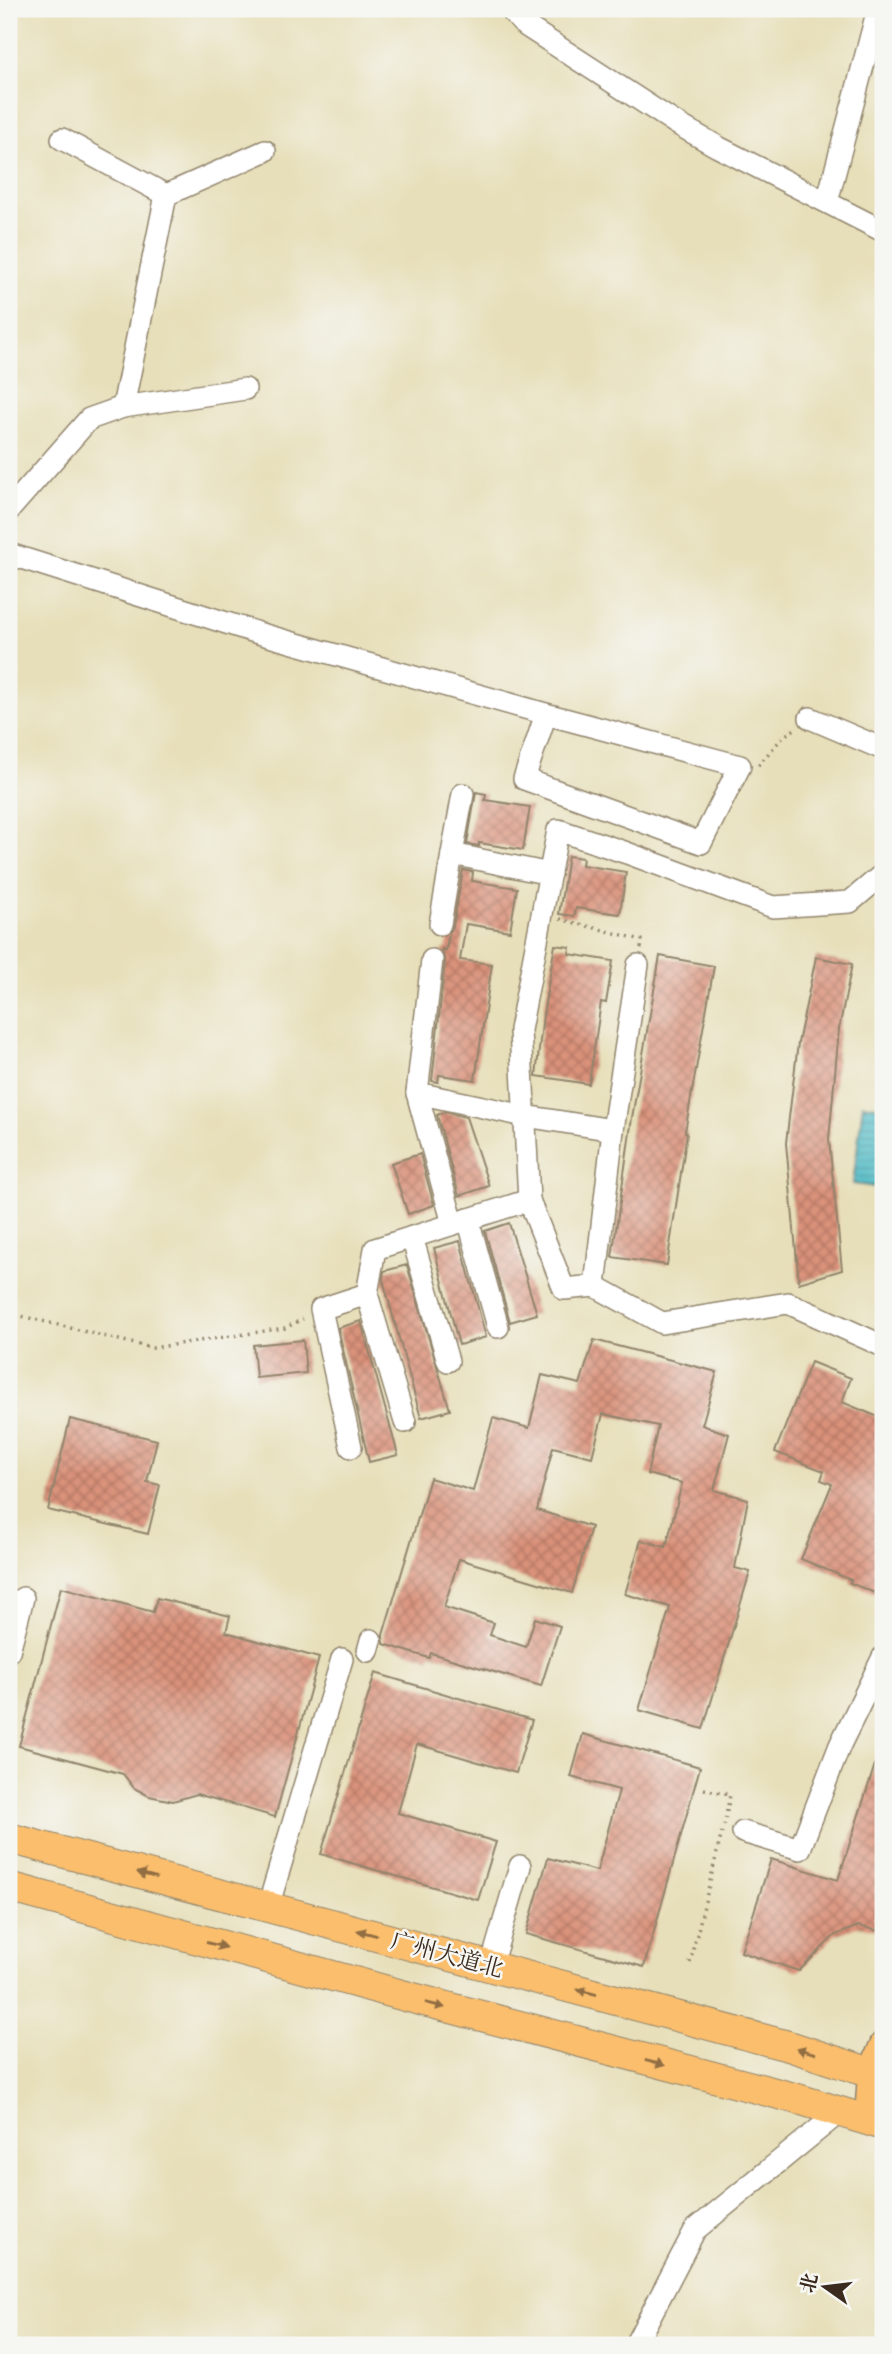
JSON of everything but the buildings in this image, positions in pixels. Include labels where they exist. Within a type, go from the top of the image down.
[{"type":"highway","name":"广州大道北","points":[[9,1838],[792,2047],[877,2075]]},
{"type":"highway","points":[[9,1886],[409,1997],[869,2115]]},
{"type":"main road","points":[[869,2115],[883,2045]]},
{"type":"street","points":[[510,9],[523,24],[674,122],[883,230]]},
{"type":"street","points":[[827,202],[878,9]]},
{"type":"street","points":[[62,139],[166,195]]},
{"type":"street","points":[[166,195],[265,151]]},
{"type":"street","points":[[122,407],[166,195]]},
{"type":"street","points":[[9,510],[89,419],[122,407],[245,389]]},
{"type":"street","points":[[9,554],[258,633],[740,766],[701,843],[524,779],[546,714]]},
{"type":"street","points":[[810,718],[883,749]]},
{"type":"street","points":[[440,924],[463,794]]},
{"type":"street","points":[[883,874],[850,902],[773,907],[558,830],[520,1030],[529,1200],[564,1289],[595,1286],[662,1323],[788,1303],[883,1346]]},
{"type":"street","points":[[452,854],[550,874]]},
{"type":"street","points":[[432,960],[417,1093],[498,1328]]},
{"type":"street","points":[[595,1286],[613,1130],[638,965]]},
{"type":"street","points":[[417,1093],[525,1116],[613,1130]]},
{"type":"street","points":[[405,1422],[367,1294],[375,1249],[529,1200]]},
{"type":"street","points":[[412,1237],[448,1361]]},
{"type":"street","points":[[351,1447],[321,1310],[367,1294]]},
{"type":"street","points":[[9,1651],[23,1598]]},
{"type":"street","points":[[733,1829],[800,1849],[840,1745],[883,1657]]},
{"type":"street","points":[[268,1907],[342,1659]]},
{"type":"street","points":[[491,1966],[520,1866]]},
{"type":"street","points":[[635,2345],[695,2230],[869,2115]]},
{"type":"path","points":[[756,768],[784,736],[810,718]]},
{"type":"path","points":[[558,919],[642,940]]},
{"type":"path","points":[[9,1313],[152,1348],[285,1328]]},
{"type":"path","points":[[690,1963],[733,1829],[730,1795],[704,1789]]},
{"type":"water","points":[[863,1104],[883,1107],[883,1188],[853,1184]]}]
